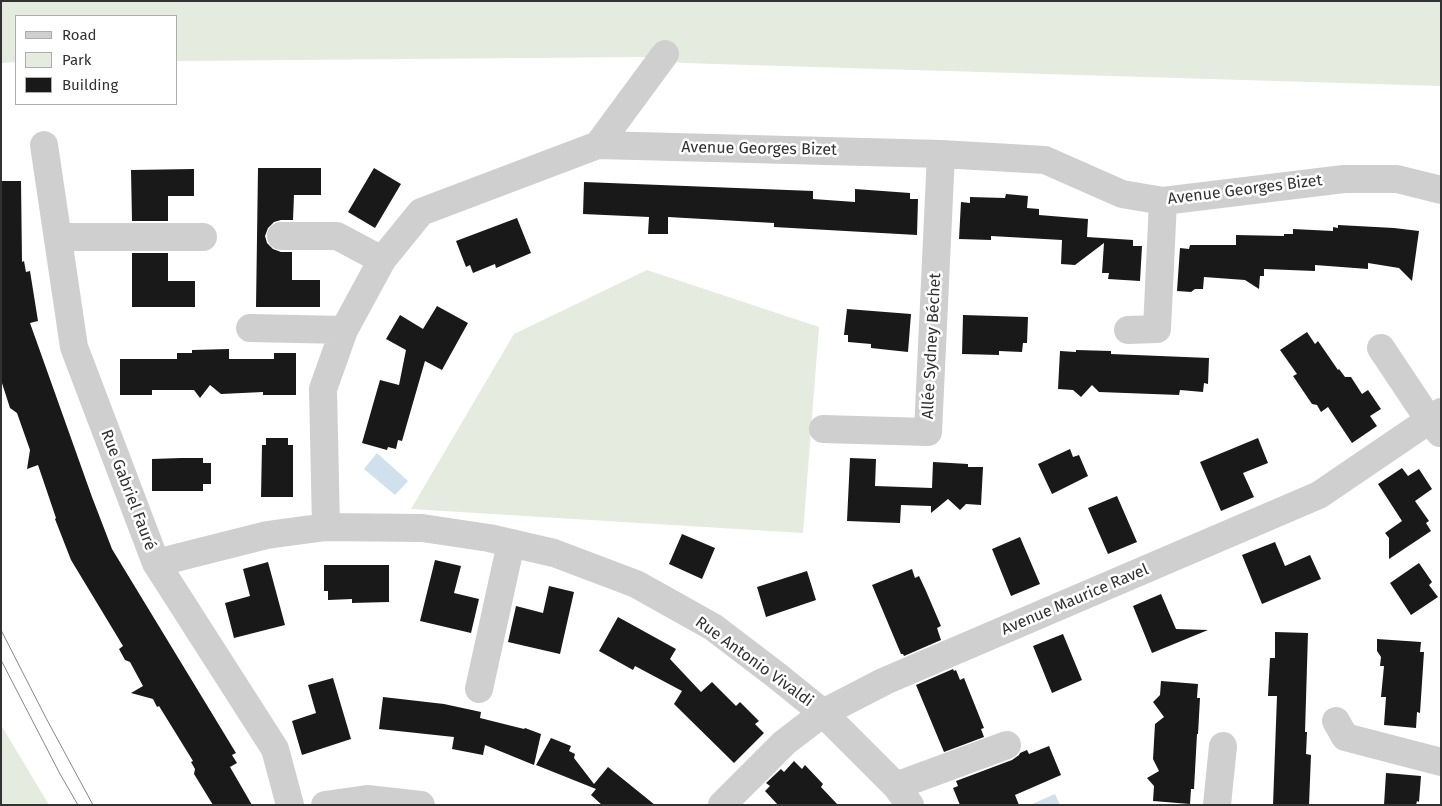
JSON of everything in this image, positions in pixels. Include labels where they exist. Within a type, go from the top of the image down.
[{"type":"street","points":[[598,145],[665,54]]},
{"type":"street","name":"Rue Gabriel Fauré","points":[[44,145],[74,347],[156,563],[275,749],[290,805]]},
{"type":"street","name":"Avenue Georges Bizet","points":[[326,527],[323,389],[344,330],[382,260],[421,212],[598,145],[941,154],[1045,160],[1122,194],[1163,201],[1344,179],[1397,179],[1441,190]]},
{"type":"street","name":"Allée Sydney Béchet","points":[[822,429],[928,432],[941,154]]},
{"type":"street","points":[[1128,330],[1157,329],[1163,201]]},
{"type":"street","points":[[281,236],[337,236],[382,260]]},
{"type":"street","points":[[58,237],[203,237]]},
{"type":"street","points":[[250,328],[344,330]]},
{"type":"street","points":[[1381,348],[1437,422]]},
{"type":"street","name":"Avenue Maurice Ravel","points":[[722,805],[784,743],[822,713],[885,681],[1319,495],[1437,422]]},
{"type":"street","name":"Rue Antonio Vivaldi","points":[[156,563],[267,535],[326,527],[422,528],[489,538],[554,553],[636,584],[712,628],[776,675],[822,713],[903,795]]},
{"type":"street","points":[[479,689],[511,543]]},
{"type":"street","points":[[1336,722],[1345,737],[1441,762]]},
{"type":"street","points":[[903,795],[1007,745]]},
{"type":"street","points":[[1217,805],[1223,746]]},
{"type":"street","points":[[325,805],[367,799],[421,805]]},
{"type":"green space","points":[[1,1],[1441,1],[1441,86],[683,63],[645,57],[178,61],[178,15],[15,15],[15,62],[1,63]]},
{"type":"green space","points":[[647,270],[819,327],[803,533],[411,509],[514,334]]},
{"type":"green space","points":[[1,725],[49,805],[1,805]]},
{"type":"water","points":[[377,453],[408,481],[395,495],[364,469]]},
{"type":"water","points":[[1055,794],[1060,805],[1030,805]]},
{"type":"building","points":[[258,168],[321,168],[321,195],[294,195],[293,220],[274,222],[268,228],[265,236],[267,243],[273,249],[281,252],[292,252],[292,280],[320,280],[320,307],[256,307]]},
{"type":"building","points":[[374,168],[401,184],[375,228],[348,212]]},
{"type":"building","points":[[194,169],[194,196],[168,196],[168,221],[132,221],[131,170]]},
{"type":"building","points":[[1,181],[21,181],[22,262],[24,261],[26,272],[30,271],[38,321],[30,323],[112,549],[236,753],[232,755],[237,763],[230,767],[252,805],[213,805],[194,774],[195,769],[191,762],[193,761],[159,706],[157,707],[153,699],[131,693],[143,686],[130,662],[125,660],[119,649],[123,646],[71,560],[55,519],[38,465],[27,469],[30,450],[17,413],[10,408],[1,380]]},
{"type":"building","points":[[584,182],[813,191],[813,199],[855,202],[855,189],[910,193],[910,199],[918,199],[917,235],[774,227],[774,223],[668,217],[668,234],[648,234],[649,217],[583,214]]},
{"type":"building","points":[[1006,194],[1028,196],[1027,208],[1039,209],[1039,215],[1088,219],[1087,237],[1133,240],[1133,246],[1142,246],[1140,281],[1108,279],[1109,273],[1102,273],[1104,243],[1075,265],[1061,264],[1062,240],[991,236],[991,240],[959,239],[961,202],[970,203],[970,197],[1005,198]]},
{"type":"building","points":[[517,218],[531,253],[496,268],[495,264],[473,273],[470,265],[466,267],[456,241]]},
{"type":"building","points":[[1338,225],[1419,231],[1412,281],[1399,268],[1368,263],[1368,269],[1315,265],[1315,271],[1264,269],[1264,276],[1260,276],[1259,289],[1245,280],[1204,277],[1203,289],[1195,289],[1191,292],[1177,291],[1180,248],[1189,249],[1190,245],[1236,245],[1236,235],[1284,236],[1284,234],[1293,234],[1293,229],[1333,231],[1333,227],[1338,228]]},
{"type":"building","points":[[132,253],[168,253],[168,281],[195,281],[195,307],[132,307]]},
{"type":"building","points":[[437,306],[468,323],[442,370],[425,361],[402,441],[398,440],[396,449],[388,447],[387,450],[362,443],[380,380],[399,385],[406,350],[386,339],[400,315],[423,329]]},
{"type":"building","points":[[847,309],[911,314],[908,352],[871,348],[871,344],[848,342],[848,335],[844,335]]},
{"type":"building","points":[[963,315],[1028,317],[1027,343],[1023,343],[1022,352],[999,351],[999,355],[962,354]]},
{"type":"building","points":[[1307,332],[1315,344],[1318,341],[1338,370],[1345,377],[1351,377],[1362,394],[1368,390],[1381,409],[1370,416],[1377,426],[1352,443],[1328,407],[1321,412],[1317,405],[1312,404],[1293,376],[1297,374],[1280,350]]},
{"type":"building","points":[[229,349],[229,359],[274,359],[274,353],[296,353],[296,395],[263,395],[263,392],[221,394],[210,385],[200,398],[194,390],[152,390],[152,395],[120,395],[120,359],[177,359],[177,353],[192,353],[192,350]]},
{"type":"building","points":[[1076,350],[1111,351],[1111,354],[1209,358],[1208,384],[1204,383],[1203,392],[1180,390],[1179,395],[1099,392],[1092,385],[1081,397],[1073,390],[1058,389],[1060,351],[1076,352]]},
{"type":"building","points":[[266,438],[288,438],[288,445],[293,445],[293,497],[261,497],[262,445],[266,445]]},
{"type":"building","points":[[1258,438],[1268,463],[1243,473],[1254,497],[1221,511],[1200,462]]},
{"type":"building","points":[[1070,449],[1073,457],[1079,455],[1088,476],[1052,494],[1038,464]]},
{"type":"building","points":[[203,458],[203,463],[211,463],[211,484],[203,484],[203,491],[152,491],[152,459]]},
{"type":"building","points":[[850,458],[876,459],[875,486],[932,488],[933,462],[983,467],[981,505],[966,504],[960,510],[948,499],[931,513],[931,506],[901,505],[900,523],[847,521]]},
{"type":"building","points":[[1402,468],[1408,476],[1419,469],[1432,489],[1415,501],[1429,521],[1426,523],[1431,531],[1389,559],[1389,538],[1385,533],[1402,521],[1378,484]]},
{"type":"building","points":[[1117,496],[1137,542],[1108,554],[1088,508]]},
{"type":"building","points":[[682,534],[715,548],[702,579],[669,564]]},
{"type":"building","points":[[1020,537],[1040,584],[1011,596],[992,549]]},
{"type":"building","points":[[1275,542],[1285,566],[1310,555],[1321,579],[1262,604],[1242,555]]},
{"type":"building","points":[[435,560],[461,566],[454,593],[479,599],[471,633],[420,621]]},
{"type":"building","points":[[268,562],[285,625],[234,638],[225,603],[250,596],[243,569]]},
{"type":"building","points":[[1419,563],[1432,582],[1429,585],[1438,597],[1411,615],[1390,583]]},
{"type":"building","points":[[324,565],[389,565],[389,602],[352,603],[352,599],[328,600],[328,591],[324,591]]},
{"type":"building","points":[[912,569],[915,578],[919,576],[941,626],[937,628],[941,640],[904,656],[901,654],[872,585]]},
{"type":"building","points":[[807,571],[816,600],[766,617],[757,587]]},
{"type":"building","points":[[549,586],[574,592],[560,654],[508,642],[516,606],[543,613]]},
{"type":"building","points":[[1161,594],[1176,629],[1208,630],[1152,653],[1133,606]]},
{"type":"building","points":[[618,617],[676,649],[670,659],[701,692],[712,682],[736,706],[740,702],[759,721],[755,724],[764,733],[734,763],[674,704],[682,691],[635,666],[633,670],[599,651]]},
{"type":"building","points":[[1275,632],[1308,633],[1305,732],[1307,732],[1306,754],[1311,755],[1309,805],[1273,805],[1277,696],[1268,696],[1270,658],[1275,658]]},
{"type":"building","points":[[1063,634],[1082,680],[1052,693],[1033,646]]},
{"type":"building","points":[[1377,639],[1421,642],[1420,652],[1424,652],[1420,713],[1417,712],[1416,728],[1384,725],[1386,697],[1381,697],[1384,666],[1380,666],[1381,657],[1377,651]]},
{"type":"building","points":[[953,669],[954,671],[956,670],[960,680],[964,678],[984,728],[981,729],[984,737],[944,752],[916,685]]},
{"type":"building","points":[[333,678],[351,739],[302,755],[292,721],[316,713],[308,685]]},
{"type":"building","points":[[1161,681],[1198,684],[1197,698],[1200,698],[1198,734],[1194,789],[1191,789],[1190,804],[1153,801],[1154,786],[1147,778],[1159,771],[1153,759],[1155,724],[1164,717],[1153,702],[1160,695]]},
{"type":"building","points":[[383,697],[444,704],[481,712],[480,718],[525,728],[541,734],[534,765],[485,745],[483,755],[452,749],[454,737],[379,729]]},
{"type":"building","points":[[551,738],[571,746],[569,751],[575,754],[574,758],[594,784],[608,767],[655,805],[602,805],[591,795],[596,789],[536,765]]},
{"type":"building","points":[[1049,746],[1061,775],[1015,795],[1019,805],[960,805],[953,788],[958,786],[956,781],[1012,760],[1027,750],[1029,754]]},
{"type":"building","points":[[794,761],[802,769],[805,765],[823,784],[821,787],[838,805],[778,805],[765,791],[770,786],[766,783],[781,769],[784,772]]},
{"type":"building","points":[[1386,773],[1421,776],[1419,802],[1417,801],[1416,805],[1384,805]]},
{"type":"tram line","points":[[1,630],[93,805]]},
{"type":"tram line","points":[[1,660],[78,805]]}]
